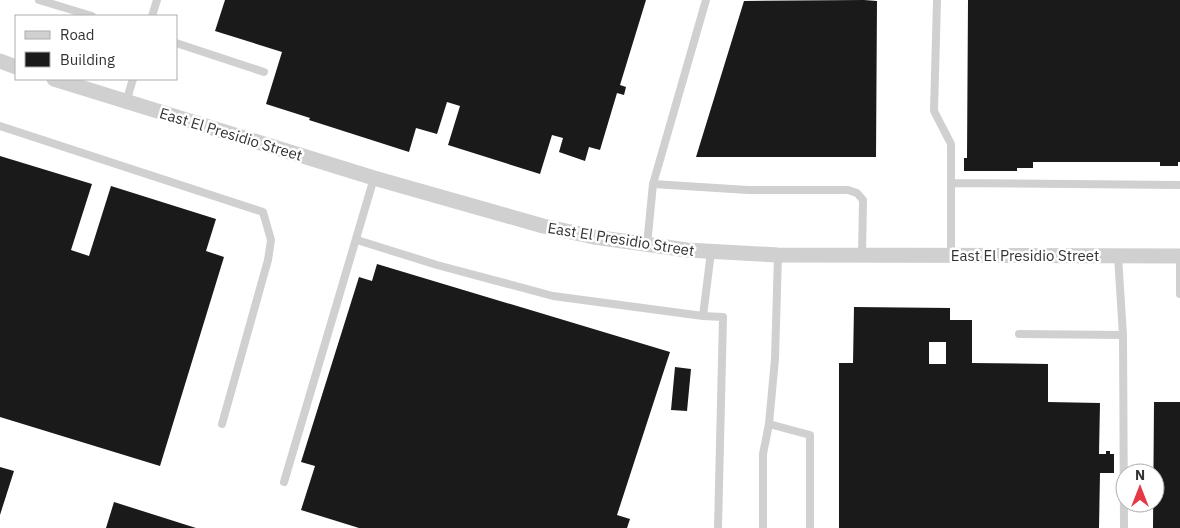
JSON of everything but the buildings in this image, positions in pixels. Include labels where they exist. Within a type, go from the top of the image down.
[{"type":"street","points":[[0,62],[15,67]]},
{"type":"street","name":"East El Presidio Street","points":[[57,80],[374,178],[543,226],[647,246],[711,252],[778,254],[1180,256]]},
{"type":"lane","points":[[38,0],[89,15]]},
{"type":"lane","points":[[152,15],[158,0]]},
{"type":"lane","points":[[647,246],[653,184],[706,0]]},
{"type":"lane","points":[[937,0],[934,111],[951,144],[951,255]]},
{"type":"lane","points":[[178,44],[264,72]]},
{"type":"lane","points":[[126,102],[133,80]]},
{"type":"lane","points":[[0,126],[263,212],[271,240],[268,260],[222,424]]},
{"type":"lane","points":[[284,482],[374,178]]},
{"type":"lane","points":[[951,183],[1180,185]]},
{"type":"lane","points":[[653,184],[765,191],[848,190],[857,192],[863,200],[862,255]]},
{"type":"lane","points":[[357,240],[437,265],[553,296],[683,314],[723,317],[718,528]]},
{"type":"lane","points":[[703,316],[711,252]]},
{"type":"lane","points":[[763,528],[763,454],[769,424],[775,359],[778,254]]},
{"type":"lane","points":[[1118,256],[1123,335],[1124,528]]},
{"type":"lane","points":[[1180,256],[1180,294]]},
{"type":"lane","points":[[1019,334],[1123,335]]},
{"type":"lane","points":[[769,424],[810,434],[810,528]]}]
